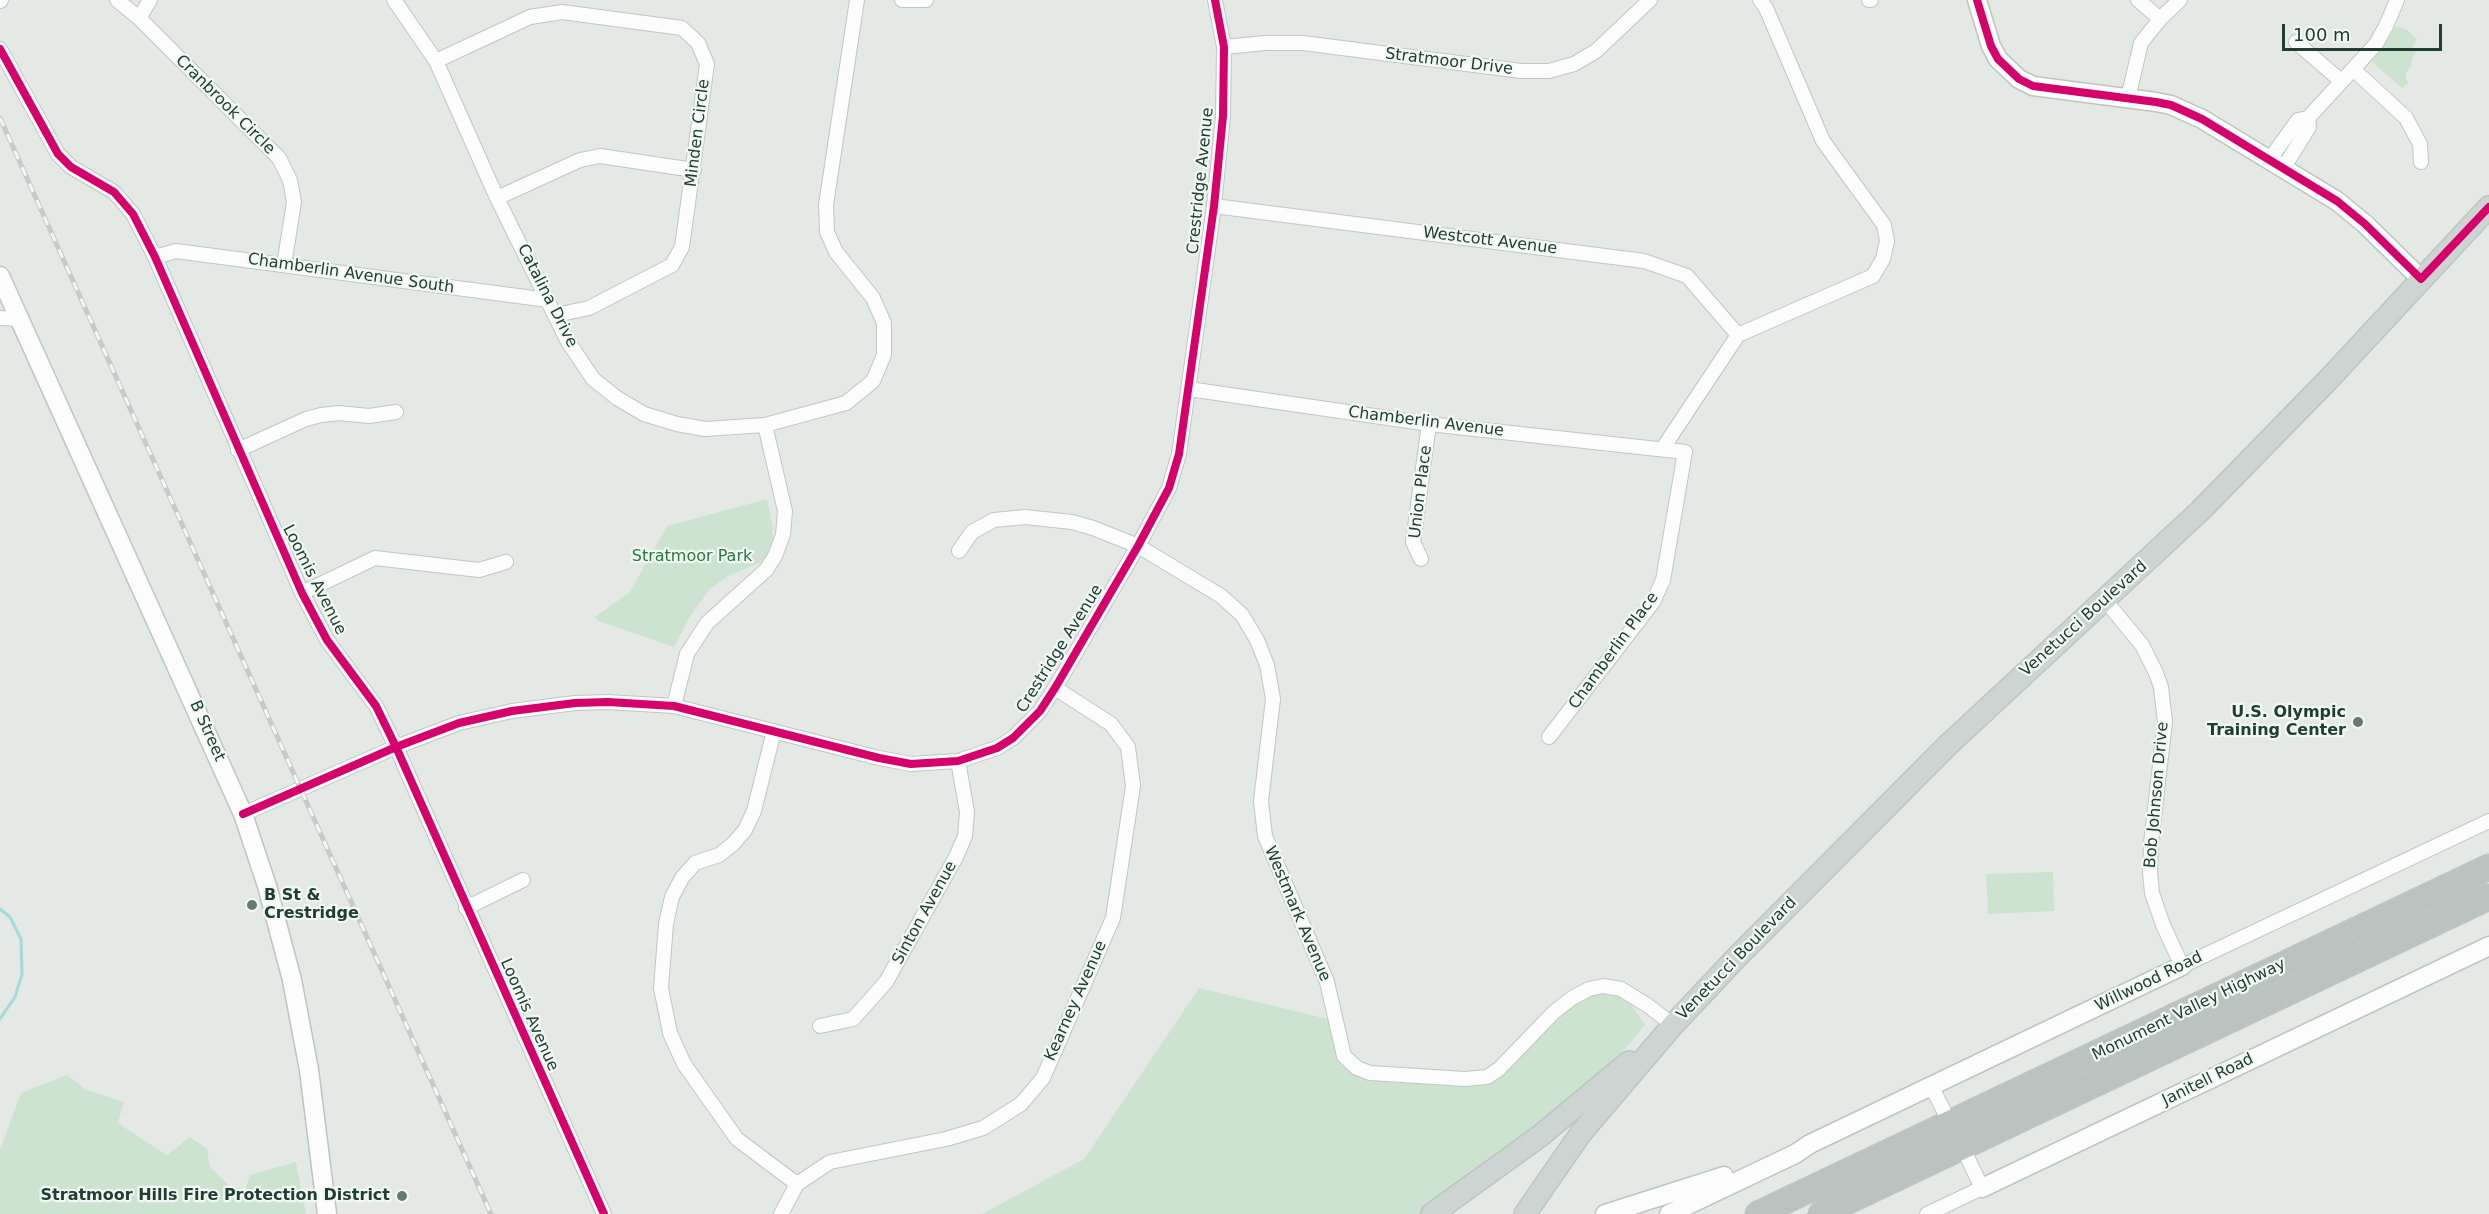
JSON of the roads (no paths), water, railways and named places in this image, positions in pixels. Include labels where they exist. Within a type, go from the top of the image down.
[{"type":"highway","name":"Monument Valley Highway","points":[[1758,1214],[2489,867]]},
{"type":"highway","name":"Monument Valley Highway","points":[[1821,1214],[2489,897]]},
{"type":"main road","points":[[1977,0],[1991,46],[2003,66],[2019,80],[2033,86],[2128,98],[2171,105],[2184,110],[2277,163],[2337,201],[2358,218],[2421,279]]},
{"type":"main road","name":"Venetucci Boulevard","points":[[1525,1214],[1581,1132],[1673,1025],[1846,845],[1948,745],[2200,511],[2327,381],[2489,207]]},
{"type":"main road","name":"B Street","points":[[0,276],[195,702],[243,814],[267,886],[292,980],[309,1070],[327,1214]]},
{"type":"main road","name":"Janitell Road","points":[[1982,1188],[2489,946]]},
{"type":"main road","name":"Willwood Road","points":[[1670,1214],[1795,1154],[1810,1144],[2182,966]]},
{"type":"main road","name":"Venetucci Boulevard","points":[[1432,1214],[1540,1136],[1673,1025]]},
{"type":"main road","name":"Willwood Road","points":[[1605,1214],[1712,1181],[1792,1148],[1810,1144]]},
{"type":"street","name":"Cranbrook Circle","points":[[117,0],[139,18],[279,158],[290,180],[294,202],[284,265]]},
{"type":"street","points":[[139,18],[150,0]]},
{"type":"street","name":"Catalina Drive","points":[[394,0],[436,61],[497,198],[567,340],[593,379],[617,398],[644,414],[677,424],[705,429],[765,425],[846,404],[873,381],[884,355],[884,323],[873,298],[836,252],[827,232],[826,204],[857,0]]},
{"type":"street","points":[[902,0],[926,0]]},
{"type":"street","name":"Crestridge Avenue","points":[[243,814],[396,747],[459,723],[513,711],[575,703],[608,702],[674,706],[911,764],[958,761],[997,748],[1014,738],[1033,719],[1055,688],[1138,546],[1169,488],[1179,454],[1190,389],[1214,206],[1223,116],[1224,47],[1215,0]]},
{"type":"street","name":"Stratmoor Drive","points":[[1224,47],[1265,43],[1303,43],[1521,71],[1549,71],[1574,64],[1596,51],[1650,0]]},
{"type":"street","points":[[1663,448],[1738,334],[1873,276],[1883,259],[1887,241],[1884,225],[1823,141],[1766,8],[1760,0]]},
{"type":"street","points":[[2138,0],[2160,19]]},
{"type":"street","points":[[2128,98],[2141,43],[2160,19],[2180,0]]},
{"type":"street","points":[[2277,163],[2298,120],[2308,118],[2383,33],[2397,0]]},
{"type":"street","name":"Minden Circle","points":[[436,61],[530,17],[562,12],[682,28],[698,43],[707,64],[682,248],[672,265],[589,308],[556,315]]},
{"type":"street","points":[[2296,42],[2341,81]]},
{"type":"street","name":"Loomis Avenue","points":[[0,50],[58,154],[72,167],[114,192],[133,214],[302,593],[327,640],[376,706],[396,747],[604,1214]]},
{"type":"street","points":[[2353,69],[2406,118],[2420,144],[2421,162]]},
{"type":"street","points":[[497,198],[580,160],[600,156],[694,170]]},
{"type":"street","name":"Westcott Avenue","points":[[1214,206],[1644,261],[1687,276],[1738,334]]},
{"type":"street","name":"Chamberlin Avenue South","points":[[154,257],[176,250],[548,300]]},
{"type":"street","points":[[0,318],[19,319]]},
{"type":"street","name":"Chamberlin Avenue","points":[[1190,389],[1429,424],[1685,452]]},
{"type":"street","points":[[238,450],[306,419],[321,415],[369,416],[396,412]]},
{"type":"street","name":"Union Place","points":[[1420,559],[1413,542],[1429,424]]},
{"type":"street","points":[[674,706],[687,654],[707,623],[766,570],[775,556],[783,535],[785,511],[765,425]]},
{"type":"street","name":"Chamberlin Place","points":[[1549,737],[1653,602],[1664,580],[1685,452]]},
{"type":"street","name":"Westmark Avenue","points":[[958,552],[972,532],[994,520],[1025,517],[1072,522],[1138,546],[1221,596],[1242,615],[1257,640],[1267,665],[1273,699],[1261,801],[1265,836],[1327,982],[1344,1056],[1357,1068],[1370,1073],[1382,1074],[1465,1079],[1487,1077],[1498,1069],[1554,1012],[1572,998],[1589,989],[1603,986],[1621,989],[1673,1025]]},
{"type":"street","points":[[302,593],[375,558],[479,570],[506,562]]},
{"type":"street","name":"Bob Johnson Drive","points":[[2104,599],[2142,645],[2161,687],[2165,722],[2151,843],[2150,873],[2152,893],[2163,925],[2182,966]]},
{"type":"street","name":"Kearney Avenue","points":[[797,1184],[830,1162],[983,1128],[1021,1104],[1042,1078],[1113,918],[1133,786],[1128,747],[1111,724],[1055,688]]},
{"type":"street","points":[[774,731],[754,811],[745,830],[719,855],[694,863],[682,878],[672,897],[666,924],[661,988],[670,1033],[684,1064],[737,1139],[797,1184],[781,1214]]},
{"type":"street","name":"Sinton Avenue","points":[[820,1026],[854,1019],[886,982],[956,857],[965,836],[967,812],[958,761]]},
{"type":"street","name":"Willwood Road","points":[[2182,966],[2489,821]]},
{"type":"street","points":[[466,908],[523,880]]},
{"type":"street","points":[[1931,1086],[1944,1111]]},
{"type":"street","points":[[1968,1159],[1982,1188]]},
{"type":"street","name":"Janitell Road","points":[[1927,1214],[1982,1188]]},
{"type":"waterway","points":[[0,909],[10,917],[21,939],[22,974],[15,997],[0,1019]]},
{"type":"railway","points":[[0,118],[491,1214]]},
{"type":"place","name":"U.S. Olympic Training Center","points":[[2358,722]]},
{"type":"place","name":"B St & Crestridge","points":[[252,905]]},
{"type":"place","name":"Stratmoor Hills Fire Protection District","points":[[402,1196]]},
{"type":"park label","name":"Stratmoor Park","points":[[692,557]]}]
